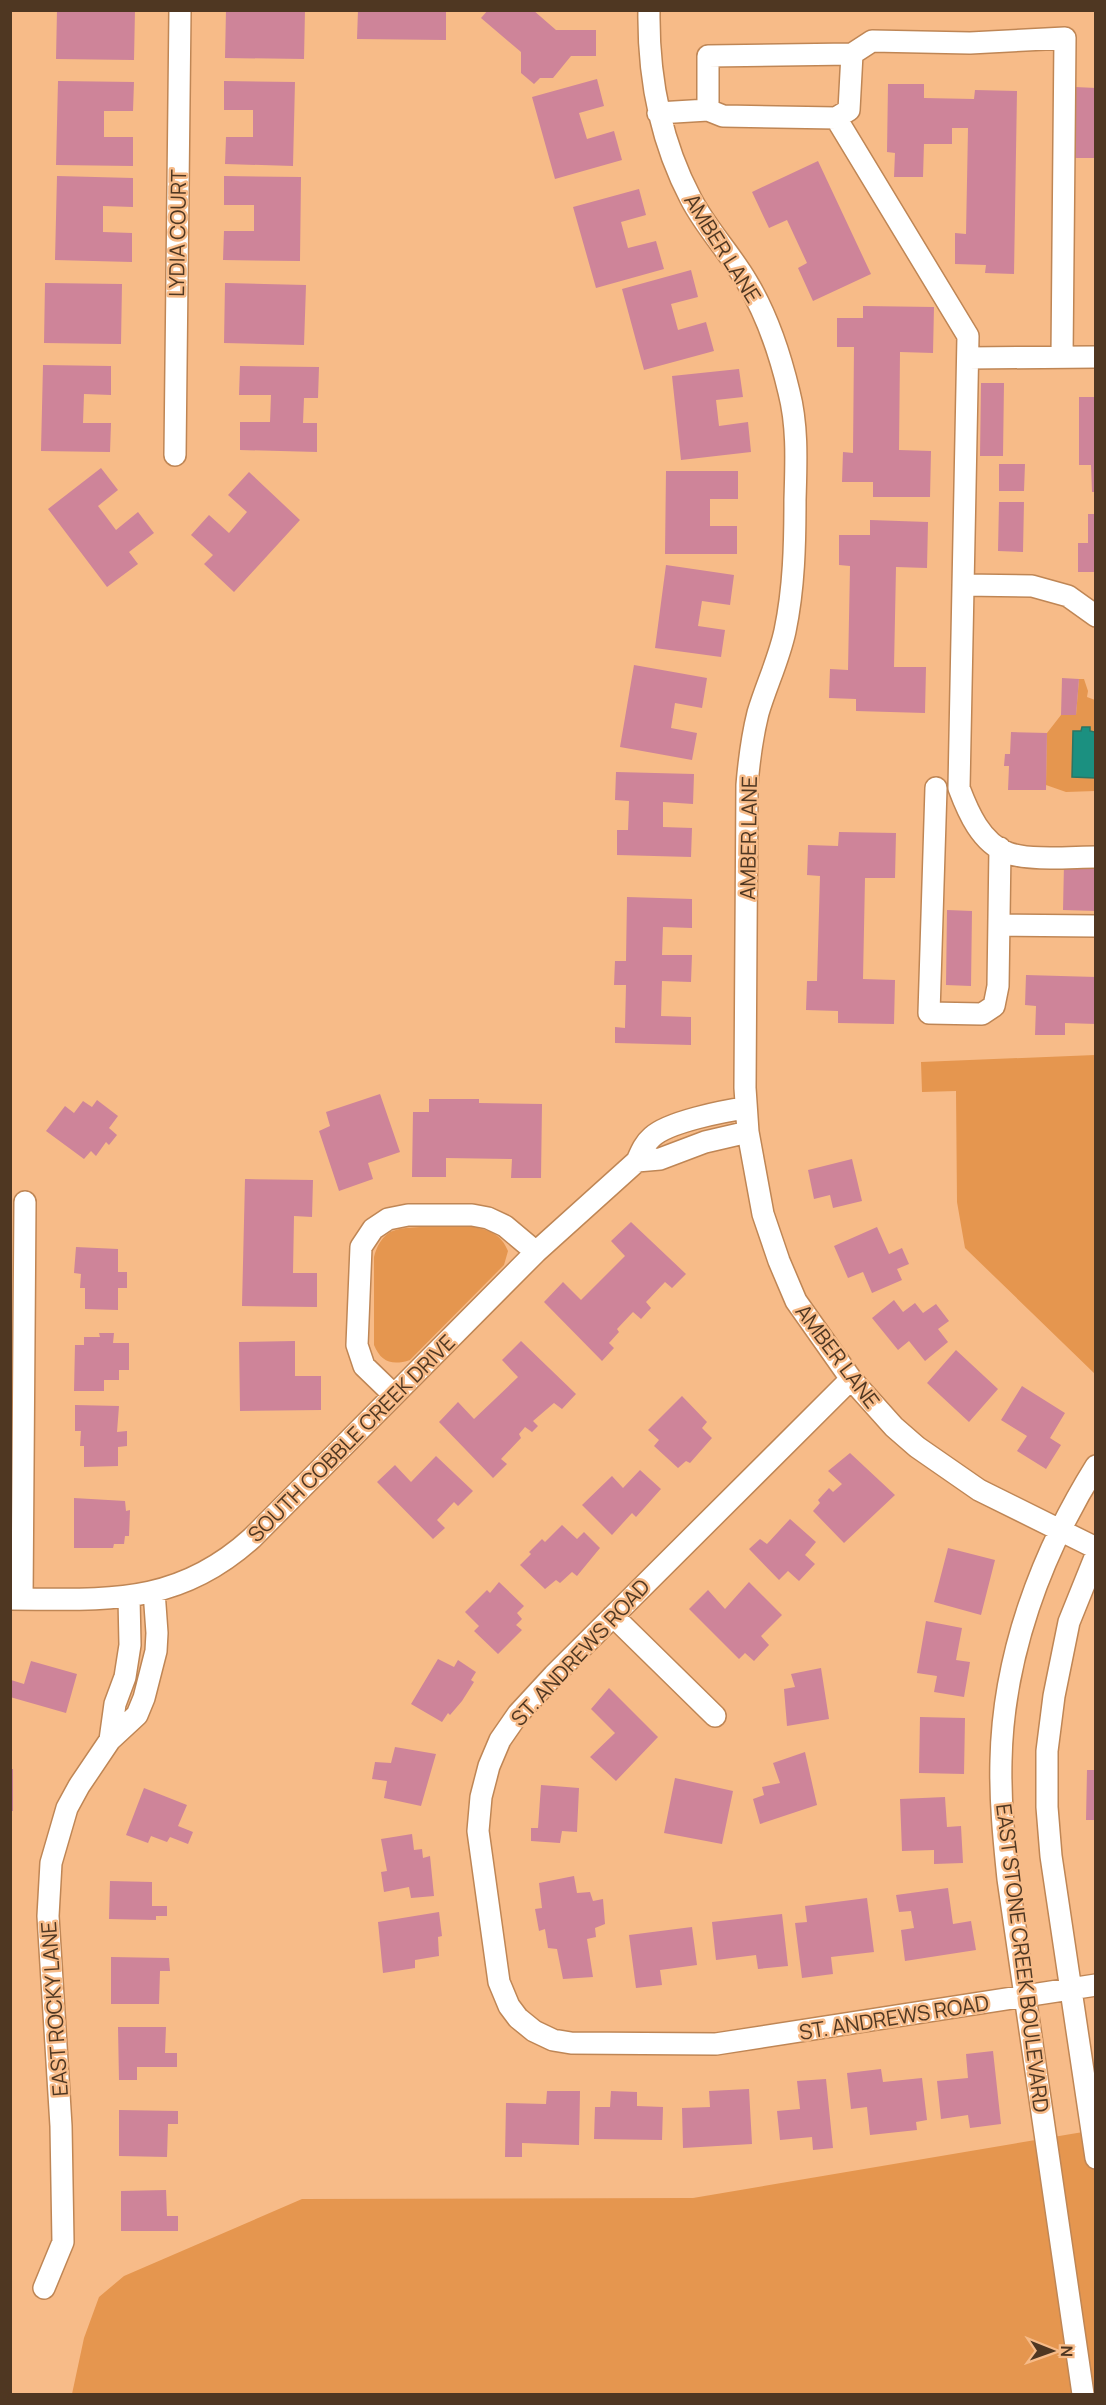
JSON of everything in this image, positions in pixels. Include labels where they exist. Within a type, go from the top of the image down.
[{"type":"street","name":"LYDIA COURT","points":[[175,455],[180,10]]},
{"type":"street","name":"AMBER LANE","points":[[649,10],[652,81],[658,113],[674,161],[691,200],[746,280],[761,307],[782,363],[790,394],[796,442],[793,587],[785,634],[758,715],[750,752],[747,785],[746,1108],[748,1132],[764,1214],[779,1262],[796,1301],[851,1379],[894,1427],[936,1461],[979,1490],[1095,1548]]},
{"type":"street","points":[[708,110],[708,56],[852,54],[872,41],[970,43],[1065,38],[1062,357]]},
{"type":"street","points":[[658,113],[708,110],[723,116],[836,118],[849,110],[852,54]]},
{"type":"street","points":[[836,118],[968,336],[959,789],[969,813],[987,838],[1008,853],[1032,856],[1095,857]]},
{"type":"street","points":[[968,357],[1095,357]]},
{"type":"street","points":[[963,585],[1032,585],[1068,596],[1095,616]]},
{"type":"street","points":[[936,788],[929,1013],[982,1014],[994,1006],[998,986],[1000,848]]},
{"type":"street","points":[[999,925],[1095,926]]},
{"type":"street","name":"SOUTH COBBLE CREEK DRIVE","points":[[16,1599],[129,1598],[154,1592],[199,1575],[238,1551],[536,1252],[637,1161],[644,1146],[653,1135],[701,1117],[746,1108]]},
{"type":"street","points":[[637,1161],[660,1159],[705,1142],[748,1132]]},
{"type":"street","points":[[16,1599],[25,1202]]},
{"type":"street","points":[[393,1394],[364,1366],[357,1345],[361,1247],[373,1229],[388,1220],[408,1215],[472,1215],[488,1218],[505,1226],[536,1252]]},
{"type":"street","name":"ST. ANDREWS ROAD","points":[[851,1379],[554,1674],[518,1714],[500,1740],[489,1766],[484,1786],[478,1832],[499,1982],[509,2006],[518,2018],[534,2031],[553,2040],[571,2043],[716,2044],[1095,1985]]},
{"type":"street","name":"EAST STONE CREEK BOULEVARD","points":[[1083,2394],[1008,1879],[1002,1818],[1001,1759],[1005,1710],[1020,1636],[1036,1583],[1059,1530],[1095,1466]]},
{"type":"street","name":"EAST STONE CREEK BOULEVARD","points":[[1095,1555],[1069,1622],[1054,1696],[1047,1751],[1047,1807],[1051,1856],[1095,2158]]},
{"type":"street","name":"EAST ROCKY LANE","points":[[44,2288],[63,2242],[61,2126],[48,1916],[49,1879],[57,1836],[67,1808],[110,1740],[137,1715],[144,1698],[156,1651],[158,1617],[154,1592]]},
{"type":"street","name":"EAST ROCKY LANE","points":[[110,1740],[115,1704],[124,1677],[130,1645],[129,1598]]},
{"type":"street","points":[[614,1616],[715,1716]]},
{"type":"shaded area","points":[[1079,679],[1084,679],[1088,691],[1087,697],[1095,700],[1095,791],[1066,792],[1046,785],[1047,733],[1061,715],[1076,715]]},
{"type":"shaded area","points":[[1096,1055],[1095,1374],[965,1248],[957,1202],[956,1091],[922,1092],[921,1062]]},
{"type":"shaded area","points":[[474,1227],[499,1237],[508,1251],[504,1265],[410,1360],[398,1363],[384,1359],[374,1345],[374,1257],[381,1240],[395,1230],[405,1228]]},
{"type":"shaded area","points":[[1095,2130],[1095,2394],[72,2394],[84,2338],[99,2297],[124,2276],[302,2199],[693,2198]]},
{"type":"water","points":[[1082,727],[1090,727],[1090,731],[1095,732],[1095,778],[1072,777],[1073,731],[1081,731]]},
{"type":"building","points":[[57,10],[135,10],[134,60],[56,59]]},
{"type":"building","points":[[226,10],[305,10],[304,59],[225,58]]},
{"type":"building","points":[[358,10],[446,10],[446,40],[357,39]]},
{"type":"building","points":[[488,10],[533,10],[556,30],[596,30],[596,56],[571,56],[553,78],[540,78],[534,84],[521,73],[521,52],[481,18]]},
{"type":"building","points":[[597,79],[604,106],[579,113],[587,139],[614,131],[622,160],[555,179],[532,97]]},
{"type":"building","points":[[58,81],[134,82],[133,111],[104,111],[104,137],[133,137],[133,166],[56,165]]},
{"type":"building","points":[[224,81],[295,82],[293,166],[225,164],[226,137],[253,137],[253,110],[224,110]]},
{"type":"building","points":[[888,84],[924,84],[924,98],[974,99],[975,90],[1017,91],[1014,274],[985,273],[986,265],[955,264],[955,233],[966,234],[968,128],[952,128],[952,144],[924,144],[923,177],[894,177],[895,153],[887,152]]},
{"type":"building","points":[[1075,87],[1096,88],[1096,158],[1074,158]]},
{"type":"building","points":[[818,161],[871,274],[813,301],[798,268],[807,263],[787,220],[769,228],[752,192]]},
{"type":"building","points":[[57,176],[133,178],[133,207],[103,206],[103,232],[132,233],[132,262],[55,260]]},
{"type":"building","points":[[224,176],[301,177],[300,261],[223,260],[224,231],[254,231],[254,205],[224,205]]},
{"type":"building","points":[[639,189],[646,215],[621,222],[628,248],[656,241],[664,269],[596,288],[573,207]]},
{"type":"building","points":[[691,270],[698,297],[671,304],[678,330],[706,322],[714,351],[644,370],[622,289]]},
{"type":"building","points":[[45,283],[122,284],[121,344],[44,343]]},
{"type":"building","points":[[225,283],[306,285],[304,345],[224,343]]},
{"type":"building","points":[[863,306],[934,307],[933,353],[900,352],[899,450],[931,451],[930,497],[873,497],[873,482],[842,482],[843,452],[853,453],[854,347],[837,347],[837,318],[863,318]]},
{"type":"building","points":[[43,365],[111,366],[111,395],[84,394],[83,423],[111,423],[110,452],[41,451]]},
{"type":"building","points":[[240,366],[319,367],[318,398],[304,398],[303,423],[317,423],[317,452],[240,450],[240,422],[270,422],[271,395],[239,395]]},
{"type":"building","points":[[739,369],[743,397],[716,400],[719,426],[748,422],[751,452],[681,460],[672,376]]},
{"type":"building","points":[[981,383],[1004,383],[1003,456],[980,456]]},
{"type":"building","points":[[1079,397],[1096,397],[1096,492],[1092,492],[1091,465],[1079,465]]},
{"type":"building","points":[[999,464],[1025,464],[1024,491],[999,491]]},
{"type":"building","points":[[101,468],[118,490],[98,506],[116,530],[138,512],[154,533],[129,552],[138,564],[107,587],[48,509]]},
{"type":"building","points":[[666,471],[738,471],[738,499],[710,499],[710,526],[737,526],[737,554],[665,554]]},
{"type":"building","points":[[249,472],[300,520],[234,592],[204,564],[213,555],[191,535],[209,515],[229,533],[247,512],[228,495]]},
{"type":"building","points":[[999,502],[1024,502],[1023,552],[998,551]]},
{"type":"building","points":[[1088,514],[1096,514],[1096,572],[1078,572],[1078,543],[1088,543]]},
{"type":"building","points":[[870,520],[928,522],[927,568],[896,567],[894,667],[926,667],[925,713],[856,711],[856,699],[829,698],[830,669],[848,670],[850,566],[839,565],[839,535],[870,535]]},
{"type":"building","points":[[666,565],[734,575],[730,605],[702,601],[698,626],[725,630],[721,657],[655,648]]},
{"type":"building","points":[[634,665],[707,678],[702,708],[675,703],[671,728],[697,733],[692,760],[620,747]]},
{"type":"building","points":[[1062,678],[1079,679],[1076,715],[1061,715]]},
{"type":"building","points":[[1011,732],[1047,733],[1046,790],[1008,790],[1009,766],[1004,766],[1005,754],[1010,754]]},
{"type":"building","points":[[616,772],[694,774],[693,804],[663,802],[663,827],[692,828],[691,857],[617,855],[617,830],[628,830],[629,801],[615,800]]},
{"type":"building","points":[[839,832],[896,833],[895,878],[865,878],[863,979],[895,980],[894,1024],[838,1023],[838,1011],[806,1010],[807,981],[817,981],[820,876],[807,875],[808,845],[838,846]]},
{"type":"building","points":[[1064,864],[1096,865],[1096,911],[1063,910]]},
{"type":"building","points":[[627,897],[692,899],[692,928],[663,927],[662,955],[692,955],[691,982],[662,981],[661,1016],[691,1017],[691,1045],[615,1043],[615,1027],[625,1028],[626,985],[614,985],[615,961],[626,961]]},
{"type":"building","points":[[947,910],[972,911],[971,986],[946,985]]},
{"type":"building","points":[[1026,975],[1096,977],[1096,1024],[1065,1023],[1065,1035],[1035,1035],[1036,1006],[1025,1005]]},
{"type":"building","points":[[380,1094],[400,1152],[368,1163],[373,1179],[339,1191],[319,1131],[330,1126],[326,1112]]},
{"type":"building","points":[[429,1099],[479,1099],[479,1103],[542,1104],[541,1178],[511,1178],[512,1159],[446,1158],[446,1177],[412,1177],[413,1112],[429,1112]]},
{"type":"building","points":[[97,1100],[118,1116],[109,1128],[117,1135],[109,1145],[106,1142],[96,1156],[91,1151],[84,1159],[46,1131],[65,1106],[74,1113],[83,1101],[92,1107]]},
{"type":"building","points":[[852,1159],[862,1201],[833,1208],[830,1195],[814,1199],[808,1170]]},
{"type":"building","points":[[245,1179],[313,1180],[312,1217],[294,1216],[293,1273],[317,1273],[317,1307],[242,1306]]},
{"type":"building","points":[[631,1222],[686,1274],[672,1288],[665,1282],[646,1302],[651,1308],[641,1319],[633,1312],[617,1329],[619,1332],[609,1343],[614,1348],[602,1361],[544,1302],[563,1282],[581,1300],[625,1256],[611,1241]]},
{"type":"building","points":[[877,1227],[889,1254],[902,1248],[909,1264],[897,1269],[902,1280],[872,1293],[863,1272],[848,1278],[834,1246]]},
{"type":"building","points":[[76,1247],[118,1249],[118,1272],[127,1272],[127,1288],[118,1288],[118,1310],[85,1309],[85,1288],[80,1288],[81,1274],[74,1273]]},
{"type":"building","points":[[894,1300],[903,1312],[915,1303],[923,1313],[936,1304],[949,1321],[938,1329],[948,1342],[925,1361],[909,1341],[898,1350],[872,1318]]},
{"type":"building","points":[[99,1333],[114,1333],[113,1343],[129,1343],[129,1370],[119,1370],[119,1380],[104,1380],[104,1391],[74,1391],[75,1345],[84,1345],[84,1337],[100,1337]]},
{"type":"building","points":[[295,1341],[295,1376],[321,1376],[321,1410],[240,1411],[239,1342]]},
{"type":"building","points":[[521,1341],[576,1394],[562,1409],[554,1403],[533,1421],[538,1426],[532,1432],[525,1427],[519,1434],[521,1438],[501,1459],[507,1464],[493,1478],[439,1422],[458,1402],[474,1419],[518,1377],[502,1360]]},
{"type":"building","points":[[956,1350],[998,1389],[969,1422],[927,1383]]},
{"type":"building","points":[[1022,1386],[1065,1413],[1050,1438],[1061,1445],[1046,1469],[1017,1451],[1027,1436],[1001,1420]]},
{"type":"building","points":[[682,1396],[707,1422],[702,1428],[712,1438],[690,1463],[686,1461],[678,1468],[654,1446],[659,1440],[648,1430]]},
{"type":"building","points":[[75,1405],[119,1406],[117,1432],[127,1431],[127,1446],[118,1447],[118,1466],[84,1467],[84,1446],[80,1446],[81,1431],[75,1431]]},
{"type":"building","points":[[850,1453],[895,1495],[844,1543],[813,1511],[820,1503],[818,1500],[829,1488],[833,1492],[842,1484],[828,1471]]},
{"type":"building","points":[[436,1456],[473,1491],[458,1506],[454,1502],[437,1520],[445,1528],[433,1539],[377,1482],[395,1465],[411,1482]]},
{"type":"building","points":[[640,1470],[661,1489],[636,1517],[632,1513],[612,1535],[582,1505],[612,1476],[623,1488]]},
{"type":"building","points":[[74,1498],[125,1501],[126,1511],[130,1510],[129,1536],[125,1536],[124,1544],[114,1544],[113,1548],[74,1548]]},
{"type":"building","points":[[790,1519],[816,1542],[805,1555],[815,1564],[799,1581],[788,1571],[779,1580],[749,1549],[760,1539],[767,1544]]},
{"type":"building","points":[[562,1525],[577,1539],[584,1532],[600,1548],[577,1576],[572,1572],[560,1583],[556,1580],[545,1589],[520,1565],[542,1539],[545,1542]]},
{"type":"building","points":[[948,1548],[995,1560],[981,1615],[934,1602]]},
{"type":"building","points":[[499,1582],[524,1606],[517,1613],[522,1619],[516,1625],[522,1630],[498,1654],[474,1631],[479,1626],[465,1612],[487,1590],[490,1593]]},
{"type":"building","points":[[749,1582],[782,1615],[761,1636],[769,1645],[754,1661],[745,1653],[739,1659],[689,1609],[708,1590],[725,1609]]},
{"type":"building","points":[[926,1621],[962,1628],[956,1660],[970,1662],[964,1697],[934,1692],[937,1676],[917,1673]]},
{"type":"building","points":[[438,1659],[454,1667],[458,1660],[476,1672],[471,1680],[474,1682],[462,1701],[450,1715],[448,1713],[442,1722],[411,1704]]},
{"type":"building","points":[[31,1661],[77,1674],[66,1713],[10,1697],[11,1680],[24,1684]]},
{"type":"building","points":[[821,1668],[829,1719],[787,1726],[784,1689],[795,1687],[791,1674]]},
{"type":"building","points":[[609,1688],[658,1737],[616,1781],[590,1757],[615,1733],[591,1709]]},
{"type":"building","points":[[920,1717],[965,1718],[964,1774],[919,1773]]},
{"type":"building","points":[[395,1747],[436,1754],[421,1806],[384,1798],[387,1781],[372,1779],[375,1762],[391,1763]]},
{"type":"building","points":[[805,1752],[817,1805],[760,1824],[753,1799],[764,1795],[762,1787],[780,1783],[773,1763]]},
{"type":"building","points":[[10,1769],[13,1769],[13,1811],[10,1811]]},
{"type":"building","points":[[1087,1770],[1096,1770],[1096,1820],[1086,1820]]},
{"type":"building","points":[[675,1778],[733,1791],[722,1844],[664,1833]]},
{"type":"building","points":[[541,1785],[579,1788],[577,1832],[562,1831],[560,1843],[531,1841],[531,1828],[538,1828]]},
{"type":"building","points":[[144,1788],[187,1805],[178,1826],[193,1832],[188,1844],[170,1837],[167,1842],[151,1836],[148,1843],[126,1835]]},
{"type":"building","points":[[945,1797],[947,1827],[961,1826],[963,1863],[934,1864],[934,1850],[902,1851],[900,1799]]},
{"type":"building","points":[[412,1834],[414,1850],[422,1849],[423,1858],[430,1856],[434,1896],[411,1898],[409,1887],[384,1892],[381,1872],[387,1871],[381,1839]]},
{"type":"building","points":[[574,1876],[577,1893],[590,1892],[593,1901],[603,1899],[605,1924],[595,1928],[596,1937],[587,1939],[593,1977],[563,1979],[557,1949],[548,1948],[545,1929],[539,1931],[535,1909],[542,1908],[539,1883]]},
{"type":"building","points":[[110,1881],[152,1882],[152,1906],[167,1906],[167,1916],[156,1916],[156,1920],[109,1919]]},
{"type":"building","points":[[948,1888],[953,1924],[971,1921],[976,1950],[905,1961],[901,1930],[914,1928],[911,1911],[899,1912],[896,1895]]},
{"type":"building","points":[[867,1898],[874,1952],[831,1957],[833,1974],[802,1978],[795,1923],[807,1922],[805,1906]]},
{"type":"building","points":[[439,1912],[442,1936],[438,1937],[439,1956],[415,1960],[415,1968],[383,1973],[378,1922]]},
{"type":"building","points":[[782,1914],[788,1966],[758,1969],[756,1955],[716,1960],[712,1922]]},
{"type":"building","points":[[692,1927],[697,1965],[660,1970],[662,1985],[636,1988],[629,1935]]},
{"type":"building","points":[[111,1957],[169,1958],[170,1971],[160,1971],[159,2004],[111,2004]]},
{"type":"building","points":[[118,2027],[166,2027],[165,2053],[177,2053],[177,2067],[137,2067],[137,2080],[119,2080]]},
{"type":"building","points":[[993,2051],[1001,2124],[970,2128],[968,2115],[941,2119],[937,2081],[968,2078],[966,2054]]},
{"type":"building","points":[[881,2069],[883,2082],[922,2078],[927,2120],[916,2122],[917,2130],[870,2135],[867,2107],[851,2109],[847,2073]]},
{"type":"building","points":[[826,2079],[833,2148],[813,2150],[812,2137],[780,2140],[777,2111],[800,2109],[797,2081]]},
{"type":"building","points":[[749,2089],[752,2144],[683,2148],[682,2108],[710,2107],[709,2091]]},
{"type":"building","points":[[547,2091],[580,2091],[579,2145],[522,2143],[522,2157],[505,2157],[506,2103],[546,2104]]},
{"type":"building","points":[[611,2091],[637,2092],[637,2106],[663,2107],[662,2140],[594,2139],[595,2107],[610,2107]]},
{"type":"building","points":[[119,2110],[178,2111],[178,2124],[168,2124],[167,2157],[119,2156]]},
{"type":"building","points":[[166,2190],[167,2216],[178,2216],[178,2231],[121,2231],[121,2191]]}]
